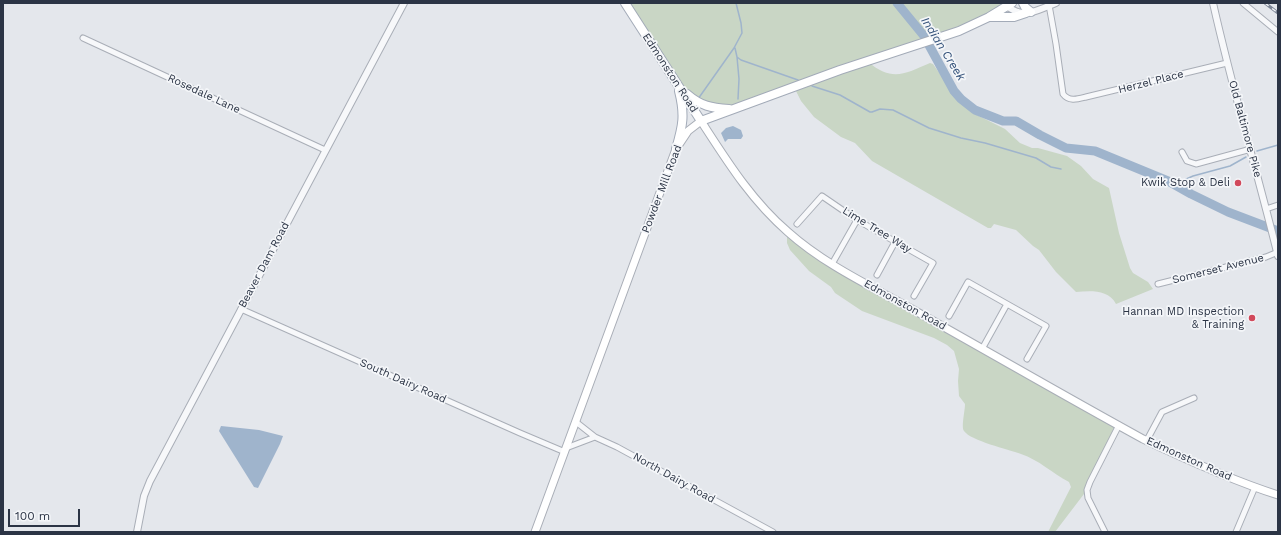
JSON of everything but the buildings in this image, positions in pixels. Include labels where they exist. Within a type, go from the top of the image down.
[{"type":"main road","name":"Edmonston Road","points":[[625,3],[741,182],[763,208],[789,233],[808,248],[832,264],[1147,440],[1224,476],[1278,495]]},
{"type":"main road","points":[[989,17],[1014,17],[1029,12],[1023,3]]},
{"type":"main road","name":"Powder Mill Road","points":[[536,532],[676,149],[688,131],[701,121],[732,109],[840,70],[936,40],[959,31],[989,17],[1007,4]]},
{"type":"main road","points":[[678,86],[696,102],[708,106],[732,109]]},
{"type":"main road","points":[[676,149],[683,122],[683,112],[678,86]]},
{"type":"street","name":"Beaver Dam Road","points":[[137,532],[144,496],[150,480],[404,3]]},
{"type":"street","name":"Old Baltimore Pike","points":[[1213,3],[1227,63],[1278,253]]},
{"type":"street","points":[[1243,3],[1278,32]]},
{"type":"street","points":[[1007,4],[1019,13],[1029,12],[1053,4]]},
{"type":"street","name":"Herzel Place","points":[[1053,4],[1056,44],[1063,94],[1068,99],[1074,100],[1227,63]]},
{"type":"street","name":"Rosedale Lane","points":[[83,38],[325,150]]},
{"type":"street","points":[[1182,152],[1187,161],[1196,164],[1251,149]]},
{"type":"street","name":"Lime Tree Way","points":[[797,224],[822,196],[857,220],[933,263],[914,296]]},
{"type":"street","points":[[1266,209],[1278,205]]},
{"type":"street","points":[[832,264],[857,220]]},
{"type":"street","points":[[877,275],[895,242]]},
{"type":"street","name":"Somerset Avenue","points":[[1158,284],[1278,253]]},
{"type":"street","points":[[949,316],[968,282],[1046,326],[1027,359]]},
{"type":"street","points":[[982,348],[1007,304]]},
{"type":"street","name":"South Dairy Road","points":[[241,309],[520,433],[565,450]]},
{"type":"street","points":[[1147,440],[1162,412],[1194,398]]},
{"type":"street","name":"North Dairy Road","points":[[576,422],[595,437],[617,447],[773,532]]},
{"type":"street","points":[[1105,532],[1087,493],[1090,482],[1119,425]]},
{"type":"street","points":[[565,450],[595,437]]},
{"type":"street","points":[[1236,532],[1255,487]]},
{"type":"green space","points":[[625,3],[1004,3],[1006,6],[989,17],[868,62],[885,72],[892,74],[906,73],[930,63],[933,64],[959,101],[975,114],[1005,129],[1020,143],[1032,148],[1038,148],[1067,156],[1081,166],[1093,179],[1109,188],[1119,233],[1130,268],[1133,273],[1148,282],[1153,289],[1116,304],[1113,299],[1104,293],[1093,291],[1076,292],[1056,272],[1039,250],[1016,230],[994,224],[991,228],[988,228],[872,161],[855,143],[841,137],[814,117],[801,101],[794,87],[732,109],[708,106],[678,86]]},
{"type":"green space","points":[[787,232],[808,248],[1119,425],[1087,490],[1055,532],[1048,532],[1071,487],[1069,482],[1028,457],[974,438],[964,431],[963,423],[965,404],[959,396],[959,369],[954,351],[947,345],[934,338],[862,311],[835,293],[831,287],[809,271],[790,250],[787,243]]},
{"type":"water","points":[[733,126],[741,130],[743,136],[741,139],[728,139],[725,142],[721,133],[726,128]]},
{"type":"water","points":[[221,426],[259,430],[283,436],[258,488],[254,487],[219,431]]},
{"type":"waterway","points":[[698,99],[734,48],[742,33],[736,3]]},
{"type":"waterway","name":"Indian Creek","points":[[897,3],[924,36],[954,91],[961,99],[975,110],[1003,121],[1016,121],[1066,148],[1095,151],[1168,181],[1228,212],[1278,231]]},
{"type":"waterway","points":[[735,48],[737,57],[741,60],[798,80]]},
{"type":"waterway","points":[[737,57],[739,79],[738,99]]},
{"type":"waterway","points":[[812,86],[840,95],[870,112],[880,109],[893,110],[929,128],[1036,158],[1051,167],[1061,169]]},
{"type":"waterway","points":[[1257,151],[1278,145]]},
{"type":"waterway","points":[[1173,185],[1193,176],[1230,166],[1246,157]]},
{"type":"railway","points":[[1265,3],[1278,13]]},
{"type":"place","name":"Kwik Stop & Deli","points":[[1238,183]]},
{"type":"place","name":"Hannan MD Inspection & Training","points":[[1252,318]]}]
